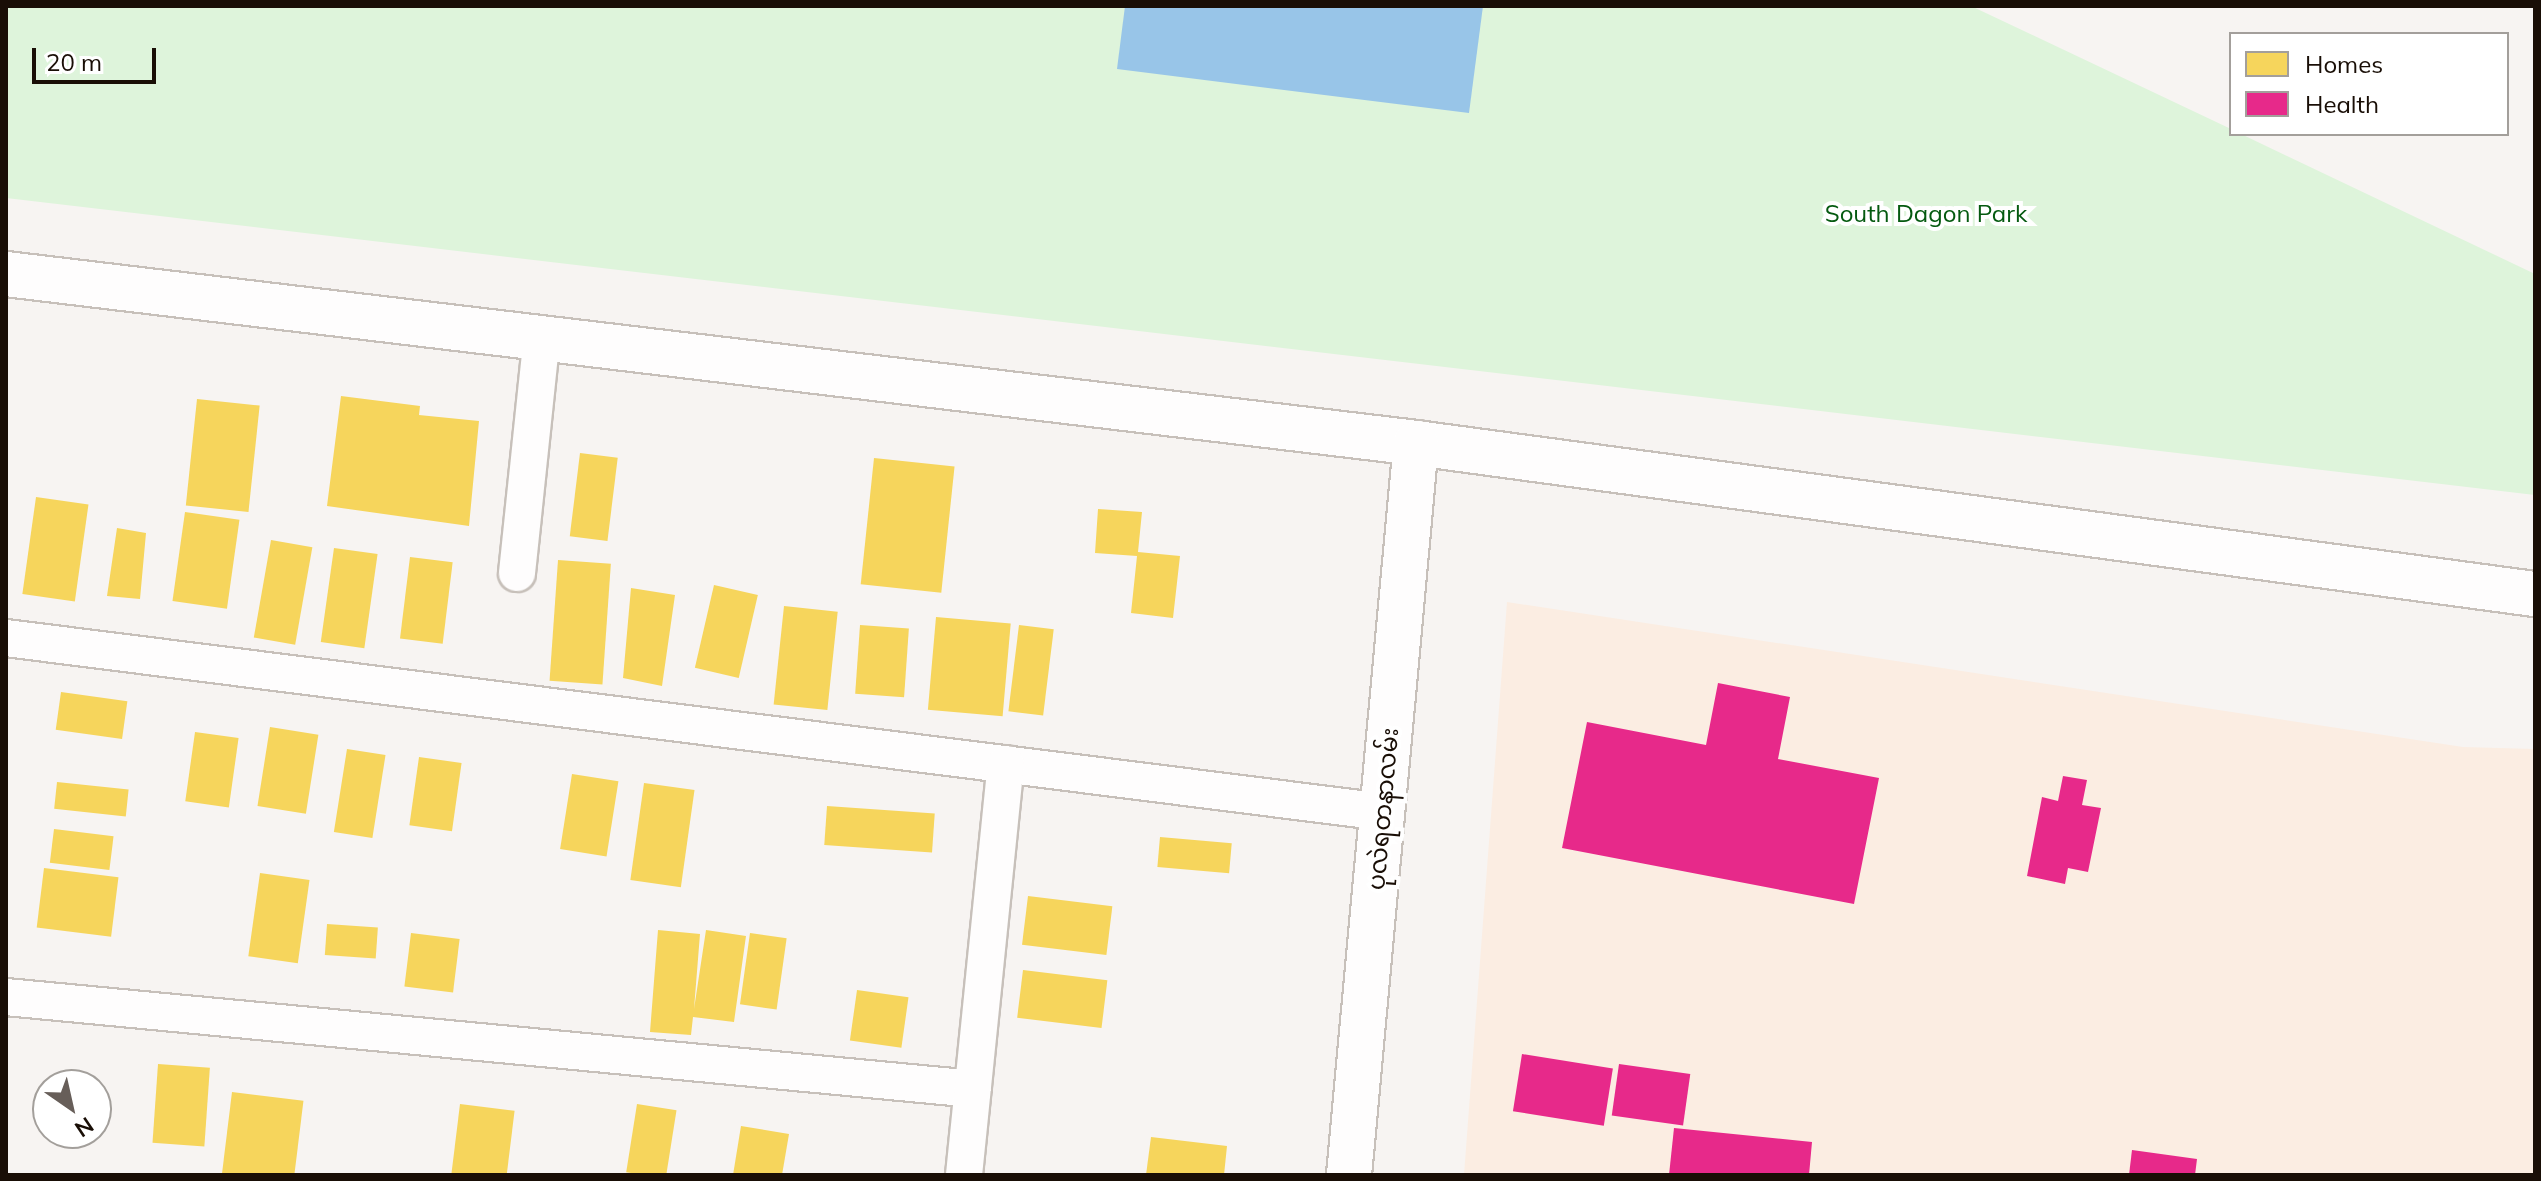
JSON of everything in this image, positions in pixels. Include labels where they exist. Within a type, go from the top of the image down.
[{"type":"main road","points":[[6,274],[1416,443],[2535,594]]},
{"type":"main road","name":"ပုလဲရတနာလမ်း","points":[[1349,1175],[1416,443]]},
{"type":"street","points":[[517,573],[542,337]]},
{"type":"street","points":[[6,638],[1383,812]]},
{"type":"street","points":[[964,1175],[1006,764]]},
{"type":"street","points":[[6,997],[973,1089]]},
{"type":"shaded area","points":[[1507,602],[2463,747],[2535,749],[2535,1175],[1464,1175]]},
{"type":"green space","name":"South Dagon Park","points":[[6,6],[1971,6],[2229,128],[2229,136],[2245,136],[2535,274],[2535,495],[6,198]]},
{"type":"water","points":[[1125,6],[1483,6],[1469,113],[1117,69]]},
{"type":"building: Homes","points":[[341,396],[420,406],[419,415],[479,421],[469,526],[327,506]]},
{"type":"building: Homes","points":[[197,399],[260,406],[248,512],[186,505]]},
{"type":"building: Homes","points":[[580,453],[618,458],[607,541],[570,536]]},
{"type":"building: Homes","points":[[874,458],[955,466],[941,593],[861,584]]},
{"type":"building: Homes","points":[[36,497],[88,504],[75,601],[22,594]]},
{"type":"building: Homes","points":[[1098,509],[1142,512],[1138,552],[1180,556],[1173,618],[1131,613],[1137,556],[1095,553]]},
{"type":"building: Homes","points":[[185,512],[239,520],[227,609],[172,601]]},
{"type":"building: Homes","points":[[117,528],[146,533],[140,599],[107,596]]},
{"type":"building: Homes","points":[[271,540],[312,547],[295,645],[254,637]]},
{"type":"building: Homes","points":[[334,548],[378,554],[364,648],[321,642]]},
{"type":"building: Homes","points":[[410,557],[453,562],[443,644],[400,638]]},
{"type":"building: Homes","points":[[558,560],[611,564],[602,684],[550,681]]},
{"type":"building: Homes","points":[[714,585],[758,595],[739,678],[695,668]]},
{"type":"building: Homes","points":[[631,588],[675,595],[662,686],[623,678]]},
{"type":"building: Homes","points":[[784,606],[838,612],[827,710],[774,704]]},
{"type":"building: Homes","points":[[936,617],[1011,624],[1003,716],[928,710]]},
{"type":"building: Homes","points":[[860,625],[909,628],[904,697],[855,694]]},
{"type":"building: Homes","points":[[1019,625],[1054,629],[1043,716],[1008,711]]},
{"type":"building: Homes","points":[[61,692],[127,701],[122,739],[56,730]]},
{"type":"building: Homes","points":[[270,727],[318,735],[306,814],[257,806]]},
{"type":"building: Homes","points":[[195,732],[239,738],[229,807],[185,801]]},
{"type":"building: Homes","points":[[347,749],[386,755],[372,838],[334,832]]},
{"type":"building: Homes","points":[[419,757],[462,763],[452,831],[409,825]]},
{"type":"building: Homes","points":[[572,774],[618,781],[607,856],[560,849]]},
{"type":"building: Homes","points":[[57,782],[129,790],[126,816],[54,809]]},
{"type":"building: Homes","points":[[644,783],[695,790],[681,887],[630,880]]},
{"type":"building: Homes","points":[[827,806],[935,814],[932,852],[824,845]]},
{"type":"building: Homes","points":[[54,829],[114,836],[109,870],[50,863]]},
{"type":"building: Homes","points":[[1160,837],[1232,843],[1229,873],[1157,867]]},
{"type":"building: Homes","points":[[44,868],[118,877],[111,937],[37,928]]},
{"type":"building: Homes","points":[[260,873],[310,880],[298,963],[248,956]]},
{"type":"building: Homes","points":[[1028,896],[1112,906],[1106,955],[1022,945]]},
{"type":"building: Homes","points":[[327,924],[378,928],[376,958],[325,955]]},
{"type":"building: Homes","points":[[658,930],[700,934],[694,1009],[706,930],[746,936],[734,1022],[693,1017],[691,1035],[650,1032]]},
{"type":"building: Homes","points":[[411,933],[460,939],[453,993],[404,987]]},
{"type":"building: Homes","points":[[750,933],[787,938],[777,1009],[740,1004]]},
{"type":"building: Homes","points":[[1023,970],[1107,980],[1102,1028],[1017,1018]]},
{"type":"building: Homes","points":[[857,990],[908,997],[901,1048],[850,1041]]},
{"type":"building: Homes","points":[[158,1064],[210,1068],[204,1146],[152,1143]]},
{"type":"building: Homes","points":[[232,1092],[303,1101],[294,1175],[222,1173]]},
{"type":"building: Homes","points":[[460,1104],[515,1111],[507,1175],[451,1174]]},
{"type":"building: Homes","points":[[637,1104],[677,1110],[666,1175],[626,1172]]},
{"type":"building: Homes","points":[[741,1126],[789,1134],[782,1175],[733,1175]]},
{"type":"building: Homes","points":[[1151,1137],[1227,1146],[1224,1175],[1146,1175]]},
{"type":"building: Health","points":[[1718,683],[1790,697],[1778,759],[1879,778],[1854,904],[1562,848],[1587,722],[1706,745]]},
{"type":"building: Health","points":[[2063,776],[2087,780],[2082,805],[2101,808],[2088,872],[2068,868],[2065,884],[2027,876],[2042,797],[2058,801]]},
{"type":"building: Health","points":[[1522,1054],[1613,1068],[1604,1126],[1513,1111]]},
{"type":"building: Health","points":[[1619,1064],[1690,1074],[1683,1126],[1612,1115]]},
{"type":"building: Health","points":[[1674,1128],[1812,1142],[1809,1175],[1669,1175]]},
{"type":"building: Health","points":[[2132,1150],[2197,1159],[2195,1175],[2129,1175]]}]
